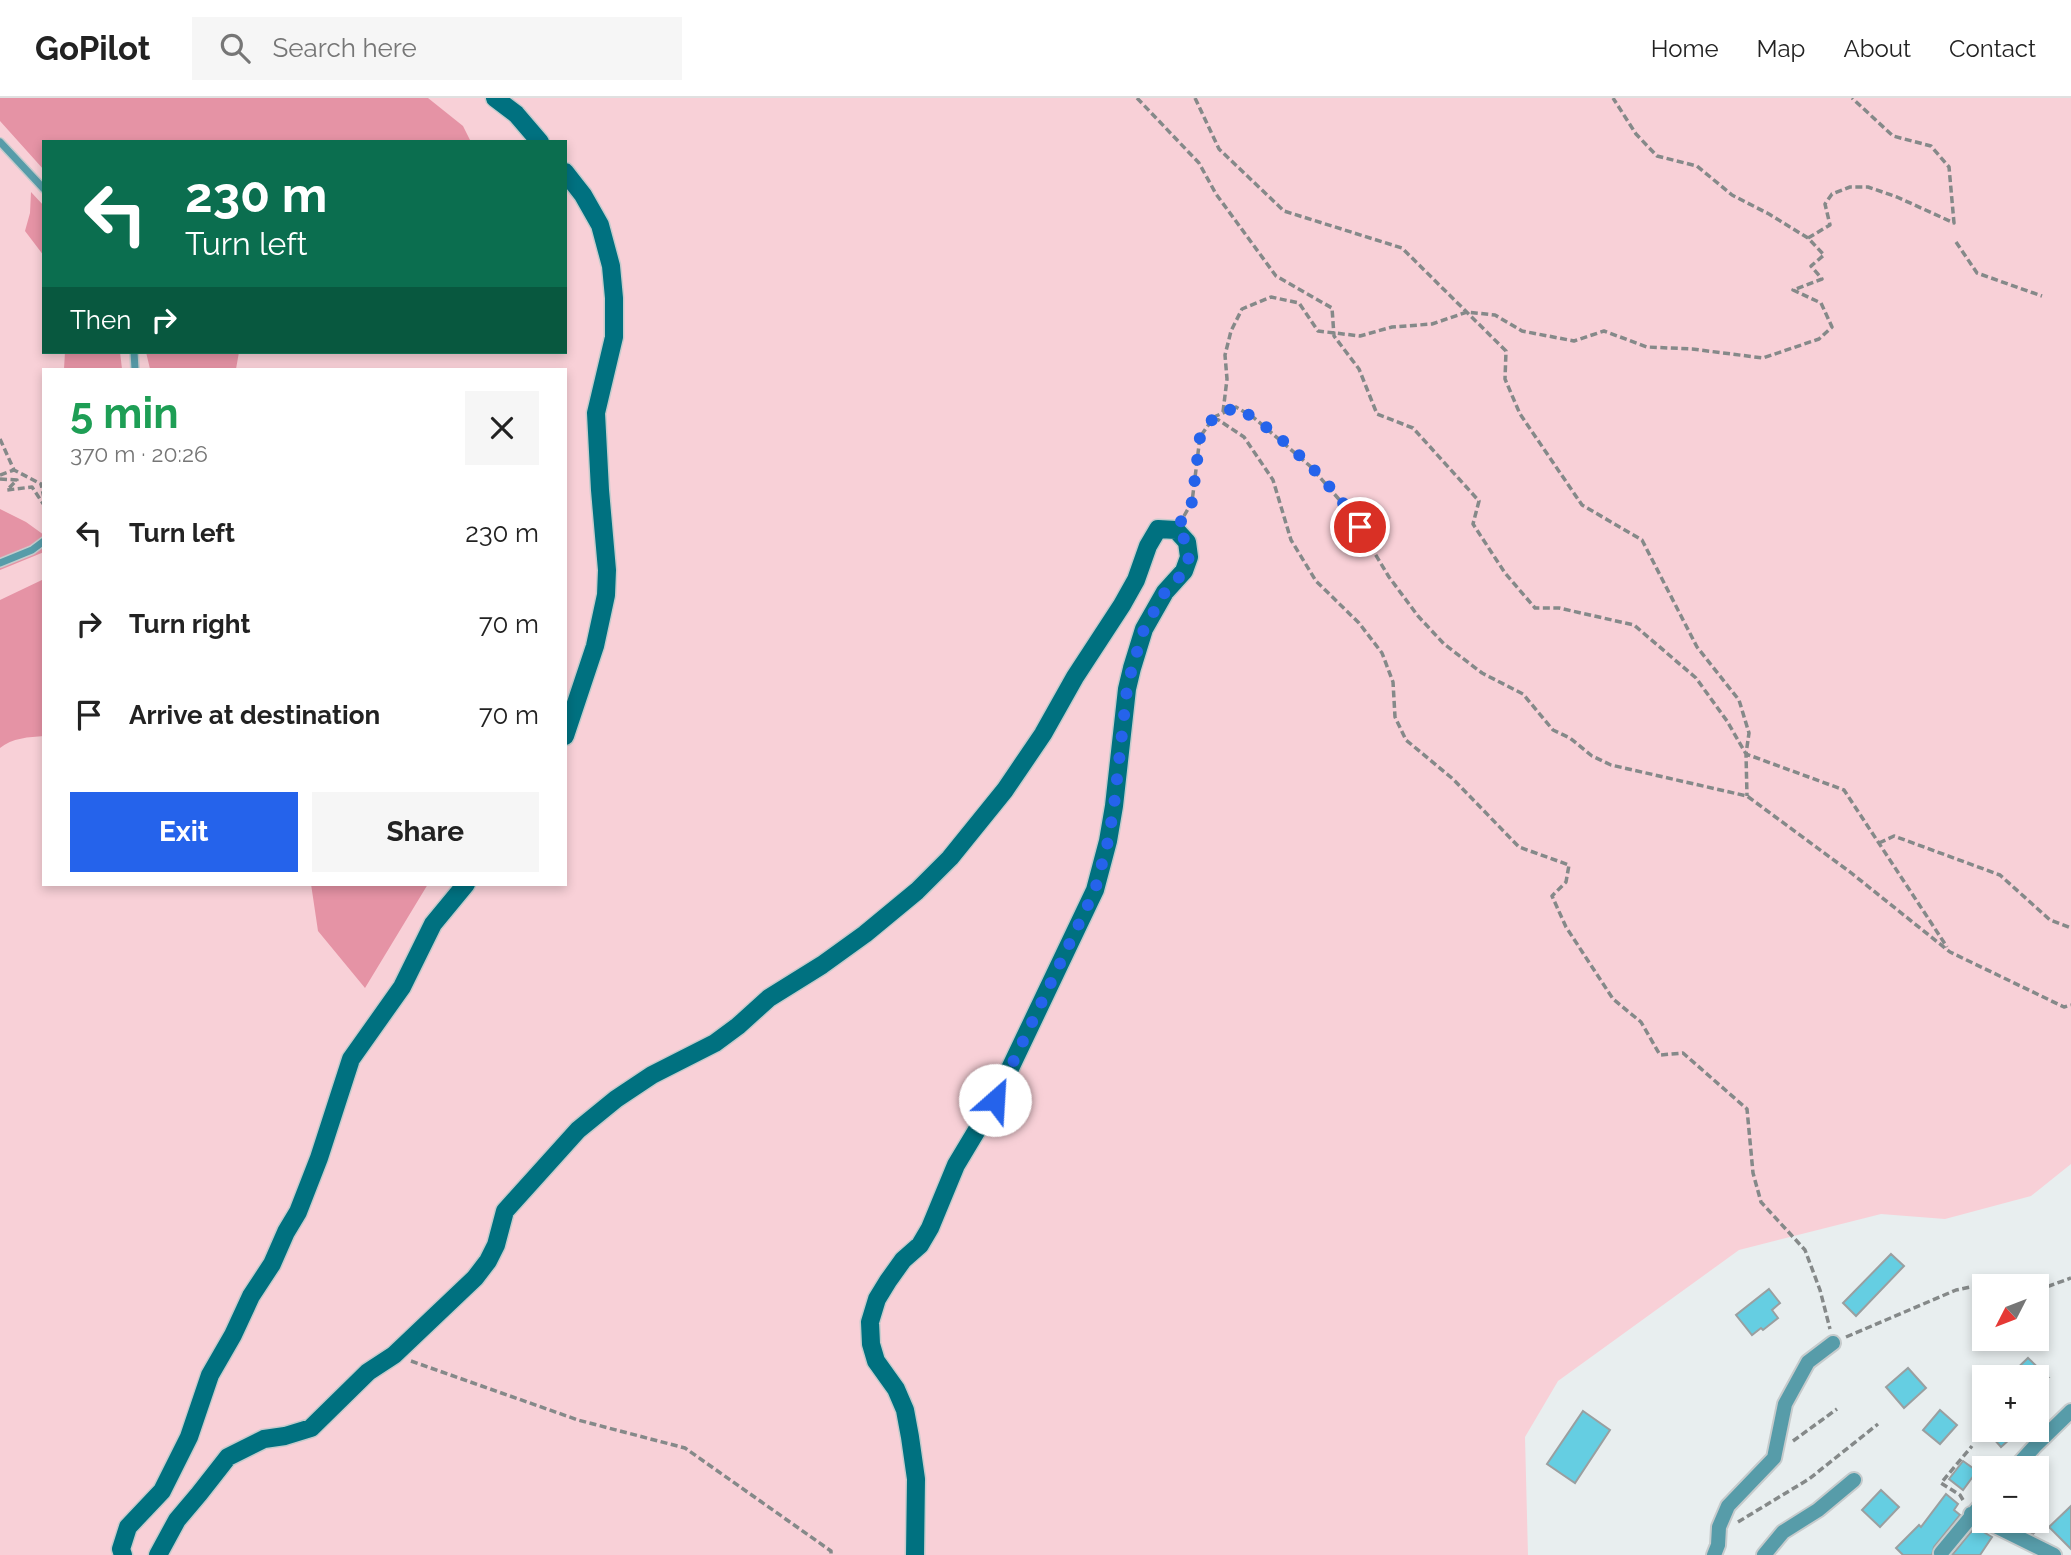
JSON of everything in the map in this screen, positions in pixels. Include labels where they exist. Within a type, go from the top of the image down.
[{"type":"street","points":[[495,98],[516,114],[538,140]]},
{"type":"street","points":[[567,175],[583,195],[600,225],[611,266],[614,337],[596,413],[607,570],[606,595],[595,646],[567,730]]},
{"type":"street","points":[[158,1555],[177,1520],[228,1457],[264,1439],[311,1428],[368,1372],[394,1355],[475,1278],[496,1245],[505,1211],[578,1130],[616,1099],[652,1076],[715,1043],[769,998],[865,934],[917,891],[950,858],[1005,790],[1043,734],[1136,580],[1153,536],[1158,529],[1176,530],[1187,542],[1189,557],[1184,572],[1165,592],[1144,629],[1132,668],[1127,689],[1114,806],[1095,890],[995,1100],[956,1165],[930,1228],[920,1245],[903,1260],[888,1281],[877,1299],[870,1322],[871,1344],[876,1361],[896,1389],[905,1410],[916,1479],[915,1555]]},
{"type":"street","points":[[122,1555],[121,1549],[128,1527],[162,1491],[188,1437],[210,1375],[298,1212],[351,1059],[402,987],[433,925],[464,886]]},
{"type":"street","points":[[1716,1550],[1719,1527],[1728,1506],[1774,1458],[1785,1404],[1808,1362],[1833,1343]]},
{"type":"street","points":[[2026,1456],[2071,1411]]},
{"type":"street","points":[[1764,1555],[1783,1532],[1818,1510],[1854,1480]]},
{"type":"street","points":[[1941,1553],[1971,1514],[2054,1555]]},
{"type":"lane","points":[[0,142],[42,187]]},
{"type":"lane","points":[[0,564],[32,550],[42,542]]},
{"type":"path","points":[[1137,98],[1199,163],[1216,194],[1276,276],[1332,308],[1334,336],[1359,369],[1377,414],[1413,428],[1479,501],[1473,524],[1505,573],[1535,608],[1559,608],[1634,625],[1696,678],[1727,721],[1746,754],[1844,790],[1950,952]]},
{"type":"path","points":[[1195,98],[1219,149],[1284,211],[1402,248],[1506,351],[1506,379],[1520,414],[1582,505],[1642,540],[1697,647],[1739,700],[1749,733],[1746,754],[1748,796]]},
{"type":"path","points":[[1223,413],[1227,379],[1225,355],[1231,331],[1242,309],[1271,297],[1299,303],[1318,331],[1360,336],[1392,327],[1432,324],[1467,312],[1495,315],[1522,331],[1574,341],[1604,331],[1647,346],[1763,358],[1819,339],[1832,327],[1821,303],[1793,290],[1822,279],[1811,266],[1824,255],[1808,238],[1731,195],[1697,166],[1657,156],[1636,134],[1613,98]]},
{"type":"path","points":[[1808,238],[1830,225],[1825,204],[1832,194],[1850,187],[1868,187],[1897,197],[1954,223],[1949,167],[1931,146],[1893,136],[1852,98]]},
{"type":"path","points":[[1956,242],[1978,273],[2042,296]]},
{"type":"path","points":[[1176,530],[1192,502],[1200,437],[1214,417],[1236,407],[1253,416],[1310,466],[1350,512],[1389,577],[1418,616],[1444,644],[1482,673],[1523,694],[1553,730],[1570,738],[1592,756],[1611,765],[1748,796],[1850,872],[1950,952],[2064,1007],[2071,1005]]},
{"type":"path","points":[[1214,417],[1244,437],[1273,480],[1291,540],[1316,581],[1359,623],[1382,653],[1394,682],[1395,717],[1406,740],[1453,779],[1520,847],[1569,865],[1566,882],[1552,896],[1566,927],[1613,999],[1641,1022],[1660,1055],[1683,1053],[1747,1109],[1753,1173],[1761,1202],[1805,1250],[1820,1290],[1833,1343],[1956,1290],[1972,1287]]},
{"type":"path","points":[[0,439],[14,470],[42,484]]},
{"type":"path","points":[[0,477],[14,470]]},
{"type":"path","points":[[0,477],[17,480],[7,490],[32,487],[42,502]]},
{"type":"path","points":[[1879,843],[1894,836],[2000,875],[2050,920],[2071,928]]},
{"type":"path","points":[[2049,1286],[2071,1278]]},
{"type":"path","points":[[394,1355],[578,1420],[685,1448],[831,1551],[831,1555]]},
{"type":"path","points":[[1774,1458],[1800,1435],[1837,1409]]},
{"type":"path","points":[[1716,1550],[1732,1526],[1809,1479],[1878,1423]]},
{"type":"path","points":[[1971,1514],[1960,1495],[1941,1483],[1972,1446]]},
{"type":"shaded area","points":[[0,98],[2071,98],[2071,1164],[2031,1196],[1945,1219],[1881,1214],[1739,1250],[1558,1381],[1525,1437],[1528,1555],[0,1555]]},
{"type":"shaded area","points":[[0,98],[428,98],[463,126],[470,140],[42,140],[42,168],[0,121]]},
{"type":"shaded area","points":[[31,192],[42,204],[42,253],[25,231],[30,213]]},
{"type":"shaded area","points":[[65,354],[120,354],[122,368],[64,368]]},
{"type":"shaded area","points":[[146,354],[239,354],[236,368],[150,368]]},
{"type":"shaded area","points":[[0,509],[42,534],[42,553],[0,570]]},
{"type":"shaded area","points":[[42,580],[42,736],[15,740],[0,748],[0,600]]},
{"type":"shaded area","points":[[311,886],[427,886],[365,988],[318,931]]},
{"type":"building","points":[[1891,1254],[1904,1266],[1856,1316],[1843,1303]]},
{"type":"building","points":[[1769,1289],[1780,1303],[1772,1310],[1778,1318],[1752,1335],[1736,1315]]},
{"type":"building","points":[[2028,1358],[2035,1365],[2021,1365]]},
{"type":"building","points":[[1908,1368],[1926,1388],[1904,1408],[1886,1387]]},
{"type":"building","points":[[1940,1410],[1957,1425],[1940,1444],[1923,1430]]},
{"type":"building","points":[[1583,1411],[1610,1430],[1575,1483],[1547,1464]]},
{"type":"building","points":[[1963,1461],[1972,1467],[1972,1478],[1963,1490],[1949,1479]]},
{"type":"building","points":[[1881,1490],[1899,1507],[1880,1527],[1862,1510]]},
{"type":"building","points":[[1946,1494],[1958,1504],[1954,1510],[1960,1515],[1934,1547],[1932,1555],[1903,1555],[1896,1548],[1919,1525],[1921,1527]]},
{"type":"building","points":[[2071,1506],[2071,1549],[2049,1527]]},
{"type":"building","points":[[1972,1531],[1972,1533],[1985,1533],[1992,1537],[1980,1555],[1952,1555]]},
{"type":"route","points":[[995,1100],[1095,890],[1114,806],[1127,689],[1132,668],[1144,629],[1165,592],[1184,572],[1189,557],[1187,542],[1176,530],[1192,502],[1200,437],[1214,417],[1236,407],[1253,416],[1310,466],[1360,527]]}]
